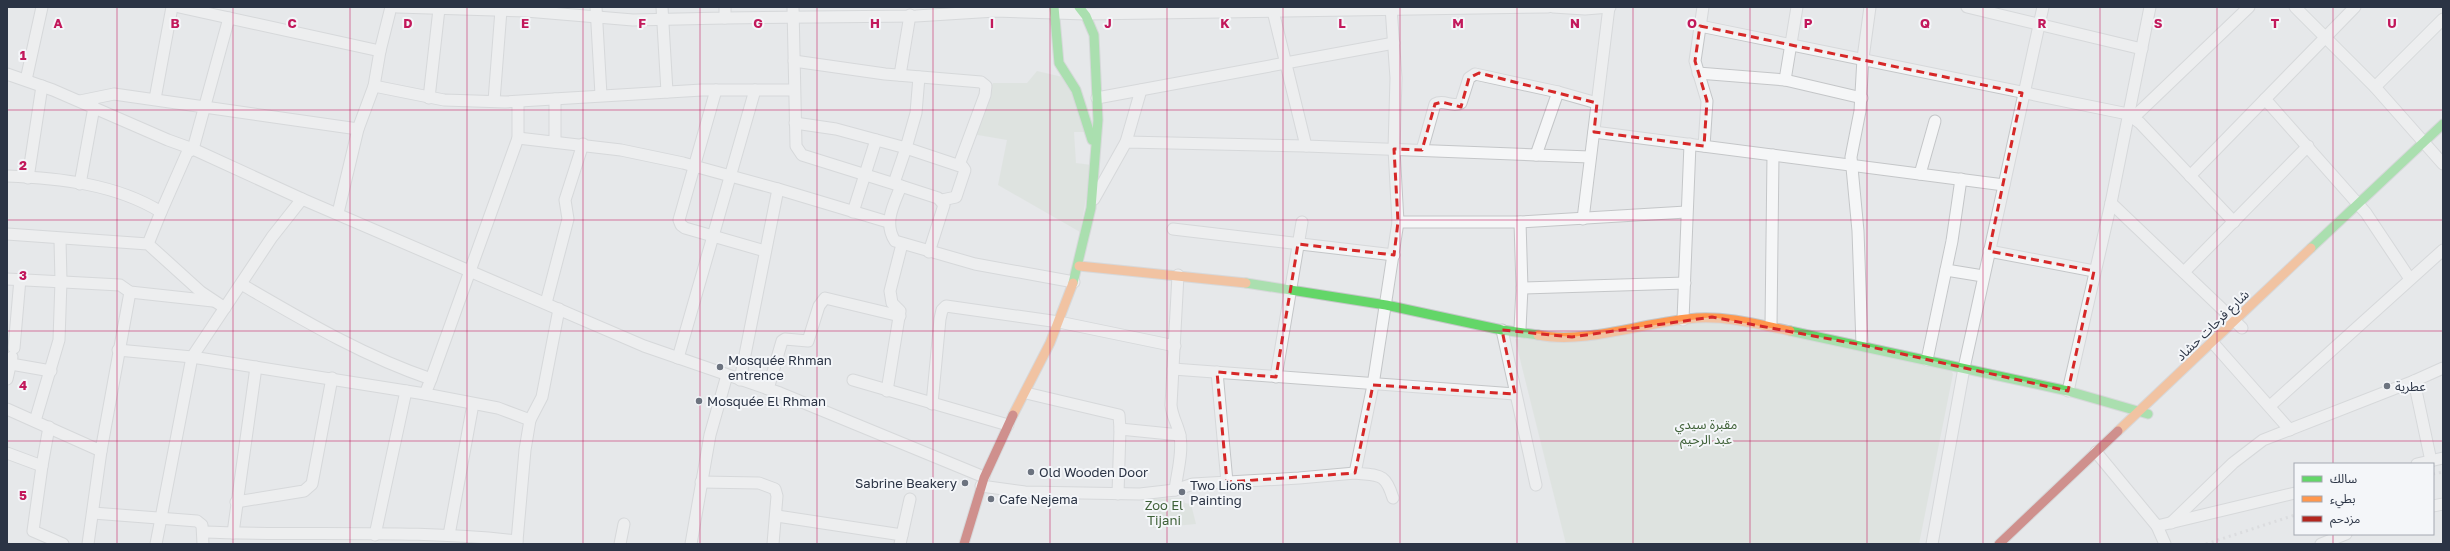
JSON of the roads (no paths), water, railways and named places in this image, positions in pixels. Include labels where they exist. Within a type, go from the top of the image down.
[{"type":"street","points":[[26,80],[42,7]]},
{"type":"street","points":[[156,99],[172,7]]},
{"type":"street","points":[[179,7],[195,9],[229,18],[380,51]]},
{"type":"street","points":[[338,213],[358,129],[374,86],[380,51],[392,7]]},
{"type":"street","points":[[397,7],[501,10],[526,9],[597,13],[662,19],[725,13],[858,11],[910,15],[923,11],[995,9],[1083,10],[1548,7]]},
{"type":"street","points":[[662,7],[667,92]]},
{"type":"street","points":[[1553,7],[1585,9],[1609,7],[1583,219]]},
{"type":"street","points":[[1703,7],[1695,61],[1698,73],[1704,86],[1707,100],[1704,146]]},
{"type":"street","points":[[1784,80],[1792,44],[1797,7]]},
{"type":"street","points":[[1862,345],[1858,230],[1852,152],[1862,98],[1863,58],[1870,7]]},
{"type":"street","points":[[1967,7],[2040,23],[2142,50]]},
{"type":"street","points":[[1932,544],[1964,368],[1983,276],[2004,185],[2022,93],[2043,7]]},
{"type":"street","points":[[2068,391],[2094,271],[2131,115],[2150,7]]},
{"type":"street","points":[[2131,115],[2249,7]]},
{"type":"street","points":[[2295,7],[2375,87],[2428,145],[2443,164]]},
{"type":"street","points":[[2190,176],[2325,36],[2355,7]]},
{"type":"street","points":[[1355,472],[1386,305],[1398,222],[1394,149],[1396,78],[1391,8]]},
{"type":"street","points":[[429,98],[439,9]]},
{"type":"street","points":[[1272,9],[1306,146]]},
{"type":"street","points":[[494,101],[501,10]]},
{"type":"street","points":[[1054,10],[1059,63],[1088,90],[1097,158]]},
{"type":"street","points":[[964,544],[982,481],[1059,322],[1079,266],[1092,202],[1097,158],[1088,90],[1095,40],[1083,10]]},
{"type":"street","points":[[794,12],[794,90],[795,123],[796,146],[802,155],[865,173],[942,200],[956,197],[965,170],[959,165],[906,148],[836,129],[795,123]]},
{"type":"street","points":[[597,13],[601,95]]},
{"type":"street","points":[[900,75],[910,15]]},
{"type":"street","points":[[148,244],[187,153],[193,149],[203,107],[229,18]]},
{"type":"street","points":[[2375,87],[2443,19]]},
{"type":"street","points":[[1700,26],[1863,58],[2131,115],[2234,222]]},
{"type":"street","points":[[1088,90],[1141,90],[1394,43]]},
{"type":"street","points":[[794,61],[900,75],[981,82],[986,86],[985,95],[959,165]]},
{"type":"street","points":[[1698,73],[1784,80],[1862,98]]},
{"type":"street","points":[[7,74],[80,101],[193,149],[302,199],[338,213],[644,346],[768,389],[982,481],[1025,492],[1118,494],[1174,490],[1193,484],[1355,472],[1380,476],[1388,483],[1393,498]]},
{"type":"street","points":[[1422,150],[1433,107],[1438,102],[1455,105],[1461,103],[1469,78],[1475,74],[1558,92],[1597,103]]},
{"type":"street","points":[[919,77],[916,113],[888,222],[890,234],[895,241],[975,264],[1074,282]]},
{"type":"street","points":[[28,178],[42,86]]},
{"type":"street","points":[[374,86],[444,100],[518,102],[555,98],[667,92],[716,90],[794,90]]},
{"type":"street","points":[[716,90],[679,220],[681,225],[686,228],[765,251]]},
{"type":"street","points":[[678,358],[755,90]]},
{"type":"street","points":[[1092,202],[1126,142],[1141,90]]},
{"type":"street","points":[[1536,155],[1558,92]]},
{"type":"street","points":[[80,101],[114,94],[358,129]]},
{"type":"street","points":[[555,98],[555,142]]},
{"type":"street","points":[[2265,99],[2364,211],[2410,279]]},
{"type":"street","points":[[425,394],[458,303],[472,271],[482,234],[518,138],[518,102]]},
{"type":"street","points":[[80,184],[94,107]]},
{"type":"street","points":[[1920,174],[1935,121]]},
{"type":"street","name":"شارع فرحات حشاد","points":[[2420,159],[2443,124]]},
{"type":"street","points":[[1594,132],[2004,185]]},
{"type":"street","name":"شارع فرحات حشاد","points":[[1999,544],[2220,345],[2364,211],[2428,145],[2443,137]]},
{"type":"street","points":[[518,138],[583,144],[621,150],[730,176],[888,222]]},
{"type":"street","points":[[853,212],[876,140]]},
{"type":"street","points":[[1126,142],[1306,146],[1590,157]]},
{"type":"street","points":[[546,303],[568,219],[565,200],[583,144]]},
{"type":"street","points":[[1683,320],[1686,212],[1690,144]]},
{"type":"street","points":[[2184,272],[2308,146]]},
{"type":"street","points":[[1772,326],[1773,155]]},
{"type":"street","points":[[7,176],[80,184],[121,192],[161,212]]},
{"type":"street","points":[[1927,360],[1946,270],[1961,179]]},
{"type":"street","points":[[740,380],[778,189]]},
{"type":"street","points":[[156,544],[192,357],[272,237],[302,199]]},
{"type":"street","points":[[929,252],[944,209],[942,200]]},
{"type":"street","points":[[2111,203],[2240,326]]},
{"type":"street","points":[[1398,222],[1520,222],[1686,212]]},
{"type":"street","points":[[1276,377],[1302,222]]},
{"type":"street","points":[[1520,222],[1522,288],[1520,329]]},
{"type":"street","points":[[1174,229],[1394,255]]},
{"type":"street","points":[[7,234],[60,240],[148,244],[214,301],[225,308]]},
{"type":"street","points":[[35,421],[59,340],[61,281],[60,240]]},
{"type":"street","points":[[888,391],[900,316],[900,311],[892,303],[890,291],[902,244]]},
{"type":"street","points":[[2270,406],[2443,250]]},
{"type":"street","points":[[1989,251],[2094,271]]},
{"type":"street","points":[[1079,266],[1235,281],[1386,305],[1502,330],[1520,329],[1537,335],[1572,337],[1712,317],[1772,326],[1862,345],[2068,391],[2144,412]]},
{"type":"street","points":[[1946,270],[1983,276]]},
{"type":"street","points":[[1174,490],[1180,454],[1180,435],[1172,415],[1178,275]]},
{"type":"street","points":[[7,279],[120,285],[130,292],[214,301]]},
{"type":"street","points":[[7,380],[11,364],[10,347],[20,279]]},
{"type":"street","points":[[1522,288],[1685,283]]},
{"type":"street","points":[[241,284],[335,339],[394,367],[431,379]]},
{"type":"street","points":[[88,544],[101,451],[118,350],[130,292]]},
{"type":"street","points":[[768,389],[782,341],[785,339],[808,341],[819,306],[825,298],[900,316]]},
{"type":"street","points":[[932,404],[940,320],[942,310],[946,306],[1059,322],[1175,346]]},
{"type":"street","points":[[203,532],[233,533],[275,540],[375,535],[449,535],[517,543],[525,450],[530,420],[542,398],[560,309]]},
{"type":"street","points":[[1502,330],[1536,485]]},
{"type":"street","points":[[2220,345],[2290,430]]},
{"type":"street","name":"شارع فرحات حشاد","points":[[2209,360],[2220,345]]},
{"type":"street","points":[[118,350],[192,357],[332,378],[498,408],[530,420]]},
{"type":"street","points":[[11,364],[51,371]]},
{"type":"street","points":[[233,533],[236,502],[256,367]]},
{"type":"street","points":[[2170,523],[2250,448],[2263,440],[2414,381],[2443,368]]},
{"type":"street","points":[[1173,369],[1372,385],[1515,394]]},
{"type":"street","points":[[1217,372],[1227,482]]},
{"type":"street","points":[[691,544],[711,428],[727,375]]},
{"type":"street","points":[[236,502],[304,491],[312,484],[332,378]]},
{"type":"street","points":[[853,380],[1008,425]]},
{"type":"street","points":[[2414,381],[2431,461]]},
{"type":"street","name":"شارع فرحات حشاد","points":[[2144,412],[2182,384]]},
{"type":"street","points":[[375,535],[406,392]]},
{"type":"street","points":[[1026,392],[1116,413],[1120,418],[1118,494]]},
{"type":"street","points":[[449,535],[473,404]]},
{"type":"street","points":[[7,409],[101,451]]},
{"type":"street","points":[[49,427],[32,528],[36,533],[63,544]]},
{"type":"street","points":[[1120,430],[1180,435]]},
{"type":"street","points":[[7,453],[42,466]]},
{"type":"street","points":[[2099,455],[2157,526],[2165,544]]},
{"type":"street","name":"شارع فرحات حشاد","points":[[2013,544],[2099,455]]},
{"type":"street","points":[[2422,463],[2443,458]]},
{"type":"street","points":[[701,482],[759,484],[775,489],[777,496],[777,516],[773,544]]},
{"type":"street","points":[[2157,526],[2294,493]]},
{"type":"street","points":[[777,516],[901,540],[910,499]]},
{"type":"street","points":[[93,512],[160,520],[197,521],[202,525],[203,544]]},
{"type":"street","points":[[620,544],[624,524]]},
{"type":"street","points":[[2321,544],[2344,535]]},
{"type":"railway","points":[[2434,474],[2443,472]]},
{"type":"railway","points":[[2206,544],[2294,515]]},
{"type":"place","name":"Mosquée Rhman entrence","points":[[720,367]]},
{"type":"place","name":"عطرية","points":[[2387,386]]},
{"type":"place","name":"Mosquée El Rhman","points":[[699,401]]},
{"type":"place","name":"Old Wooden Door","points":[[1031,472]]},
{"type":"place","name":"Sabrine Beakery","points":[[965,483]]},
{"type":"place","name":"Two Lions Painting","points":[[1182,492]]},
{"type":"place","name":"Cafe Nejema","points":[[991,499]]},
{"type":"park label","name":"مقبرة سيدي عبد الرحيم","points":[[1706,432]]},
{"type":"park label","name":"Zoo El Tijani","points":[[1164,512]]}]
